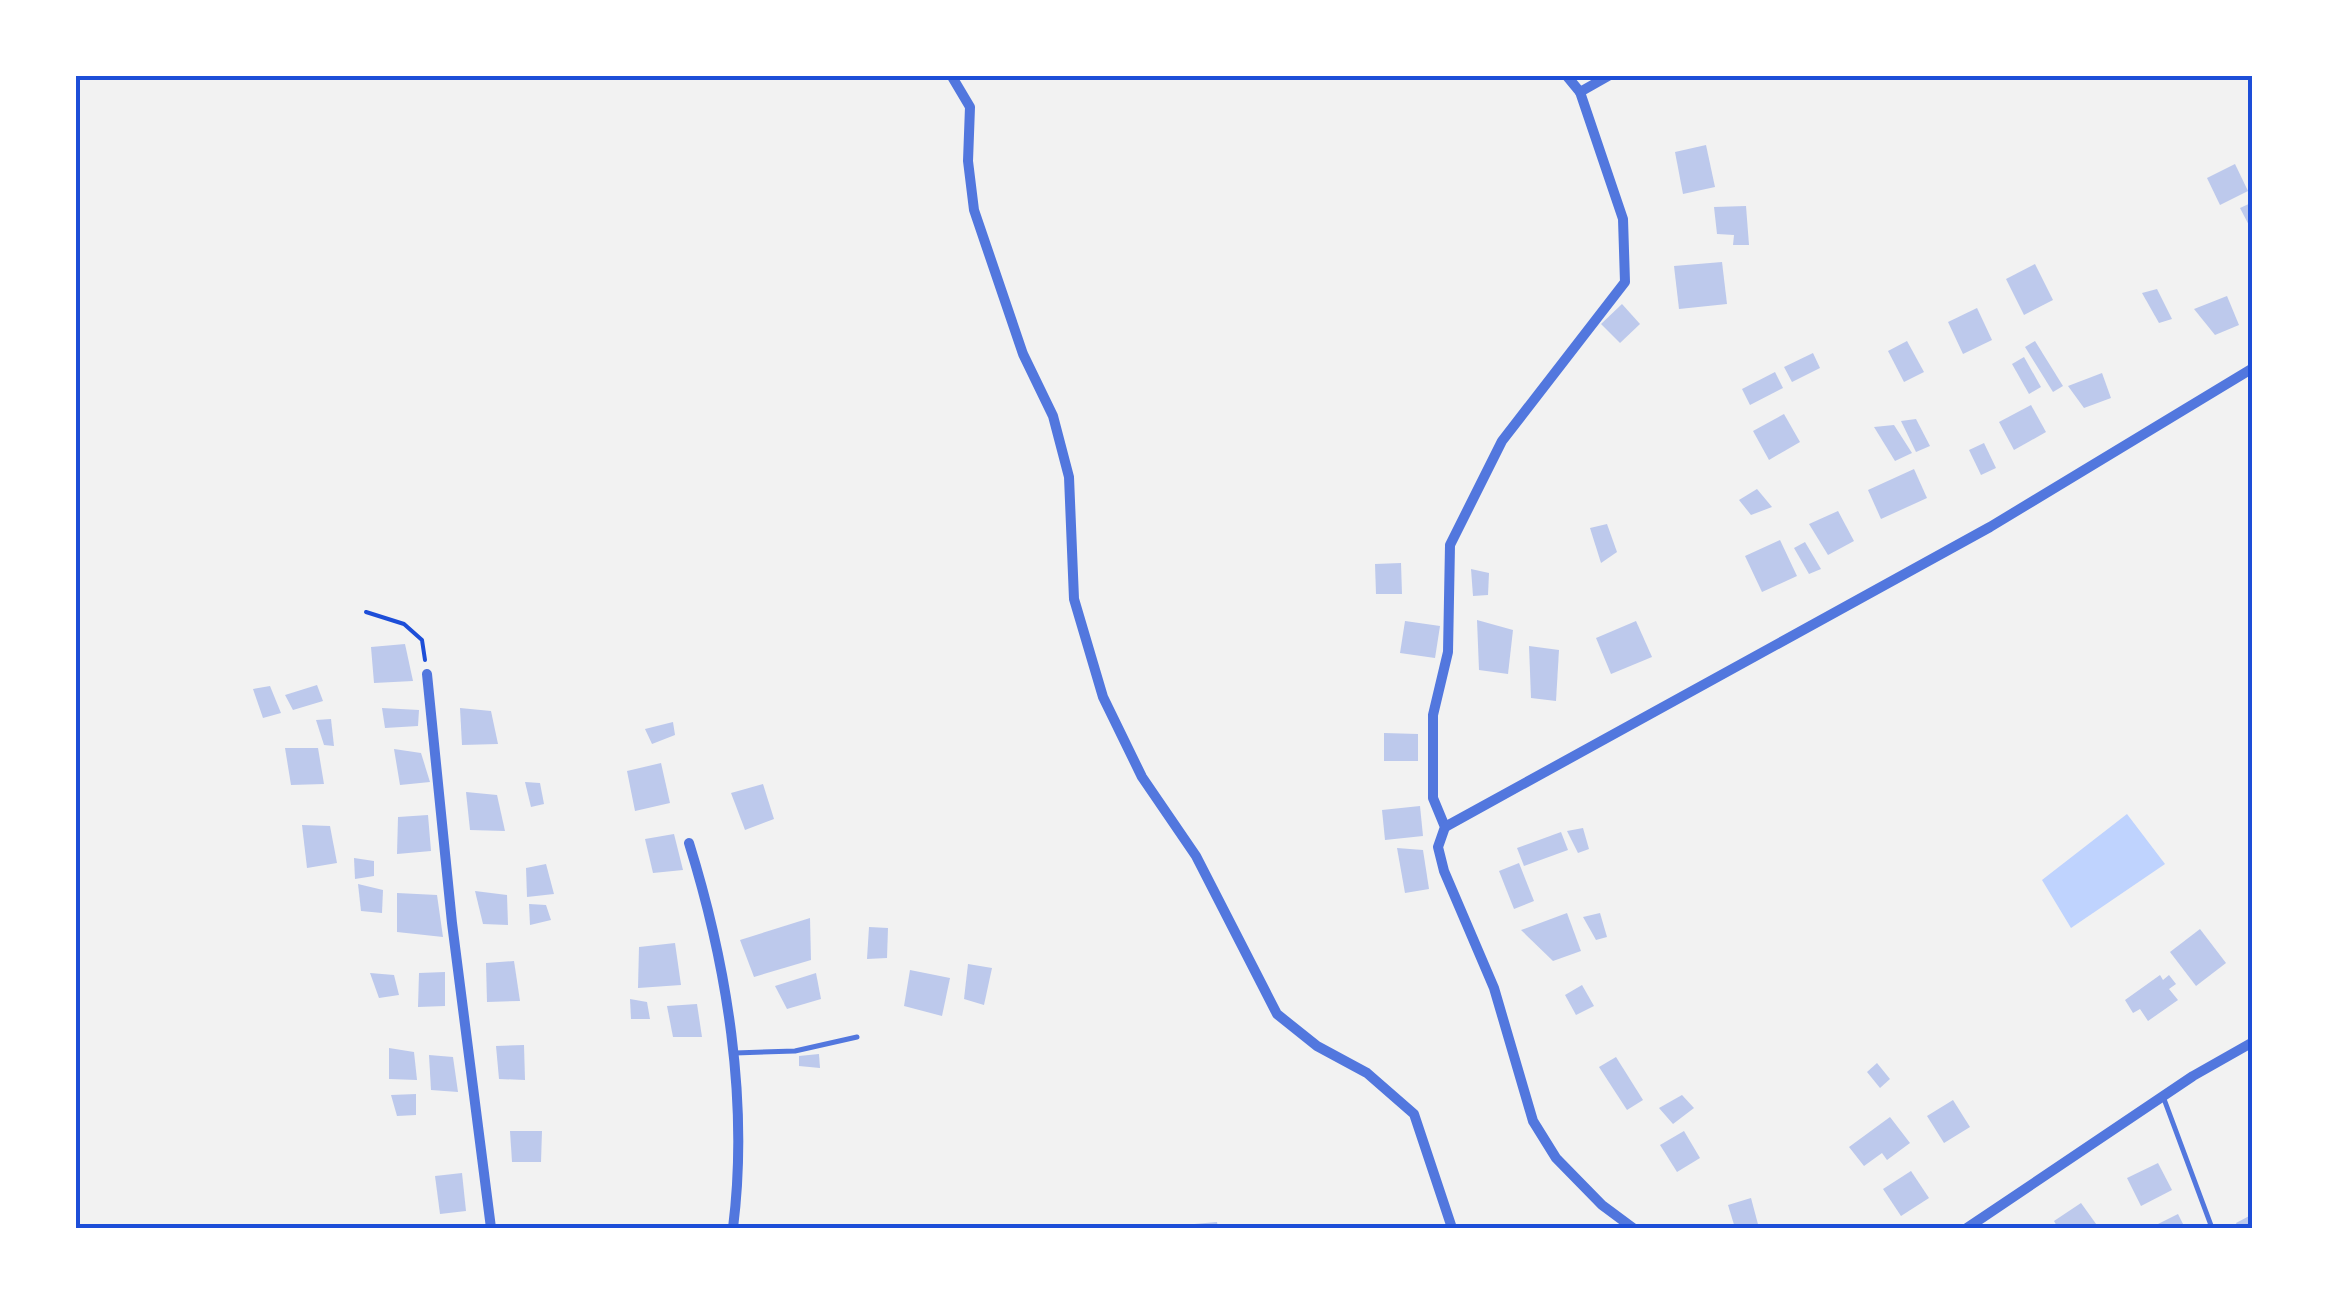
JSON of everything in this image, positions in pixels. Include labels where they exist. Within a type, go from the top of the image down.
[{"type":"street","points":[[951,75],[970,107],[968,161],[974,210],[1024,354],[1053,416],[1069,477],[1074,599],[1103,698],[1142,777],[1196,856],[1277,1014],[1318,1046],[1367,1073],[1414,1114],[1452,1228]]},
{"type":"street","points":[[1566,75],[1580,92],[1623,220],[1625,282],[1502,441],[1450,544],[1448,652],[1433,716],[1432,798],[1444,827],[1438,847],[1444,871],[1494,988],[1533,1121],[1556,1158],[1602,1205],[1633,1228]]},
{"type":"street","points":[[1580,92],[1610,75]]},
{"type":"street","points":[[1444,827],[1990,527],[2253,368]]},
{"type":"street","points":[[427,674],[452,924],[491,1228]]},
{"type":"street","points":[[689,843],[706,896],[741,1124],[733,1228]]},
{"type":"street","points":[[1967,1228],[2163,1096],[2253,1042]]},
{"type":"lane","points":[[732,1053],[795,1051],[857,1037]]},
{"type":"lane","points":[[2163,1096],[2212,1228]]},
{"type":"path","points":[[366,612],[404,624],[422,640],[427,674]]},
{"type":"water","points":[[2127,814],[2165,864],[2071,928],[2042,880]]},
{"type":"building","points":[[1706,145],[1715,187],[1683,194],[1675,152]]},
{"type":"building","points":[[2235,164],[2248,191],[2220,205],[2207,178]]},
{"type":"building","points":[[2253,202],[2253,233],[2240,208]]},
{"type":"building","points":[[1746,206],[1749,245],[1733,245],[1734,235],[1717,234],[1714,207]]},
{"type":"building","points":[[1722,262],[1727,304],[1679,309],[1674,266]]},
{"type":"building","points":[[2035,264],[2053,300],[2024,315],[2006,279]]},
{"type":"building","points":[[2157,289],[2172,319],[2159,323],[2142,293]]},
{"type":"building","points":[[2227,296],[2239,325],[2215,335],[2194,309]]},
{"type":"building","points":[[1622,304],[1640,324],[1620,343],[1601,324]]},
{"type":"building","points":[[1977,308],[1992,340],[1963,354],[1948,322]]},
{"type":"building","points":[[1907,341],[1924,372],[1904,382],[1888,351]]},
{"type":"building","points":[[2035,341],[2063,386],[2053,392],[2025,347]]},
{"type":"building","points":[[1813,353],[1820,368],[1792,382],[1784,367]]},
{"type":"building","points":[[2024,357],[2041,387],[2029,394],[2012,364]]},
{"type":"building","points":[[1775,372],[1783,388],[1750,405],[1742,389]]},
{"type":"building","points":[[2102,373],[2111,398],[2084,408],[2068,386]]},
{"type":"building","points":[[2031,405],[2046,432],[2014,450],[1999,422]]},
{"type":"building","points":[[1784,414],[1800,442],[1769,460],[1753,431]]},
{"type":"building","points":[[1916,419],[1930,446],[1916,452],[1901,421]]},
{"type":"building","points":[[1894,425],[1912,453],[1895,461],[1874,427]]},
{"type":"building","points":[[1984,443],[1996,468],[1981,475],[1969,450]]},
{"type":"building","points":[[1914,469],[1927,498],[1881,519],[1868,490]]},
{"type":"building","points":[[1757,489],[1772,507],[1751,515],[1739,500]]},
{"type":"building","points":[[1838,511],[1854,541],[1828,555],[1809,524]]},
{"type":"building","points":[[1607,524],[1617,552],[1601,563],[1590,528]]},
{"type":"building","points":[[1780,540],[1797,576],[1762,592],[1745,556]]},
{"type":"building","points":[[1805,542],[1821,569],[1809,574],[1794,548]]},
{"type":"building","points":[[1401,563],[1402,594],[1376,594],[1375,564]]},
{"type":"building","points":[[1471,569],[1489,573],[1488,595],[1473,596]]},
{"type":"building","points":[[1477,620],[1513,630],[1508,674],[1479,670]]},
{"type":"building","points":[[1405,621],[1440,626],[1435,658],[1400,653]]},
{"type":"building","points":[[1636,621],[1652,657],[1611,674],[1596,638]]},
{"type":"building","points":[[405,644],[413,681],[374,683],[371,647]]},
{"type":"building","points":[[1529,646],[1559,650],[1556,701],[1531,698]]},
{"type":"building","points":[[317,685],[323,701],[293,710],[285,695]]},
{"type":"building","points":[[270,686],[281,713],[263,718],[253,689]]},
{"type":"building","points":[[382,708],[419,710],[418,726],[385,728]]},
{"type":"building","points":[[460,708],[491,711],[498,744],[462,745]]},
{"type":"building","points":[[331,719],[334,746],[324,745],[316,720]]},
{"type":"building","points":[[673,722],[675,735],[652,744],[645,729]]},
{"type":"building","points":[[1384,733],[1418,734],[1418,761],[1384,761]]},
{"type":"building","points":[[285,748],[318,748],[324,784],[291,785]]},
{"type":"building","points":[[394,749],[421,753],[430,782],[400,785]]},
{"type":"building","points":[[661,763],[670,803],[635,811],[627,771]]},
{"type":"building","points":[[525,782],[540,783],[544,804],[531,807]]},
{"type":"building","points":[[763,784],[774,819],[745,830],[731,793]]},
{"type":"building","points":[[466,792],[497,795],[505,831],[470,830]]},
{"type":"building","points":[[1420,806],[1423,836],[1385,840],[1382,810]]},
{"type":"building","points":[[428,815],[431,851],[397,854],[398,817]]},
{"type":"building","points":[[302,825],[330,826],[337,863],[307,868]]},
{"type":"building","points":[[1583,828],[1589,849],[1578,853],[1567,831]]},
{"type":"building","points":[[1561,832],[1568,850],[1524,866],[1517,848]]},
{"type":"building","points":[[674,834],[683,870],[653,873],[645,839]]},
{"type":"building","points":[[1397,848],[1423,850],[1429,889],[1405,893]]},
{"type":"building","points":[[354,858],[374,861],[374,876],[355,879]]},
{"type":"building","points":[[1519,863],[1534,901],[1514,909],[1499,871]]},
{"type":"building","points":[[546,864],[554,894],[527,897],[526,868]]},
{"type":"building","points":[[358,884],[383,890],[382,913],[361,911]]},
{"type":"building","points":[[475,891],[507,895],[508,925],[483,924]]},
{"type":"building","points":[[397,893],[437,895],[443,937],[397,932]]},
{"type":"building","points":[[529,904],[546,905],[551,920],[530,925]]},
{"type":"building","points":[[1567,913],[1581,951],[1553,961],[1521,930]]},
{"type":"building","points":[[1600,913],[1607,937],[1596,940],[1583,917]]},
{"type":"building","points":[[810,918],[811,960],[754,977],[740,940]]},
{"type":"building","points":[[869,927],[888,928],[887,958],[867,959]]},
{"type":"building","points":[[2200,929],[2226,963],[2196,986],[2170,952]]},
{"type":"building","points":[[675,943],[681,985],[638,988],[639,947]]},
{"type":"building","points":[[514,961],[520,1001],[487,1002],[486,963]]},
{"type":"building","points":[[968,964],[992,968],[984,1005],[964,999]]},
{"type":"building","points":[[910,970],[950,978],[942,1016],[904,1006]]},
{"type":"building","points":[[445,972],[445,1006],[418,1007],[419,973]]},
{"type":"building","points":[[370,973],[394,975],[399,995],[379,998]]},
{"type":"building","points":[[816,973],[821,999],[787,1009],[775,986]]},
{"type":"building","points":[[2160,975],[2163,980],[2169,975],[2176,984],[2169,989],[2178,1000],[2148,1021],[2140,1009],[2133,1013],[2125,1000]]},
{"type":"building","points":[[1582,985],[1594,1006],[1576,1015],[1565,995]]},
{"type":"building","points":[[630,999],[647,1002],[650,1019],[631,1019]]},
{"type":"building","points":[[697,1004],[702,1037],[673,1037],[667,1006]]},
{"type":"building","points":[[524,1045],[525,1080],[499,1079],[496,1046]]},
{"type":"building","points":[[389,1048],[414,1052],[417,1080],[389,1079]]},
{"type":"building","points":[[819,1054],[820,1068],[799,1066],[799,1056]]},
{"type":"building","points":[[429,1055],[453,1057],[458,1092],[431,1090]]},
{"type":"building","points":[[1616,1057],[1643,1100],[1627,1110],[1599,1067]]},
{"type":"building","points":[[1877,1063],[1890,1079],[1880,1088],[1867,1072]]},
{"type":"building","points":[[416,1094],[416,1115],[397,1116],[391,1095]]},
{"type":"building","points":[[1682,1095],[1694,1108],[1673,1124],[1659,1108]]},
{"type":"building","points":[[1953,1100],[1970,1127],[1944,1143],[1927,1116]]},
{"type":"building","points":[[1890,1117],[1910,1143],[1887,1160],[1882,1153],[1864,1166],[1849,1147]]},
{"type":"building","points":[[510,1131],[542,1131],[541,1162],[512,1162]]},
{"type":"building","points":[[1684,1131],[1700,1158],[1677,1172],[1660,1145]]},
{"type":"building","points":[[2158,1163],[2172,1190],[2141,1206],[2127,1178]]},
{"type":"building","points":[[1911,1171],[1929,1198],[1901,1216],[1883,1189]]},
{"type":"building","points":[[462,1173],[466,1211],[440,1214],[435,1176]]},
{"type":"building","points":[[1751,1198],[1759,1228],[1735,1228],[1728,1205]]},
{"type":"building","points":[[2081,1203],[2099,1228],[2058,1228],[2054,1221]]},
{"type":"building","points":[[2178,1214],[2185,1228],[2150,1228]]},
{"type":"building","points":[[2253,1214],[2253,1228],[2238,1228],[2236,1223]]},
{"type":"building","points":[[1217,1222],[1218,1228],[1183,1228],[1183,1225]]}]
